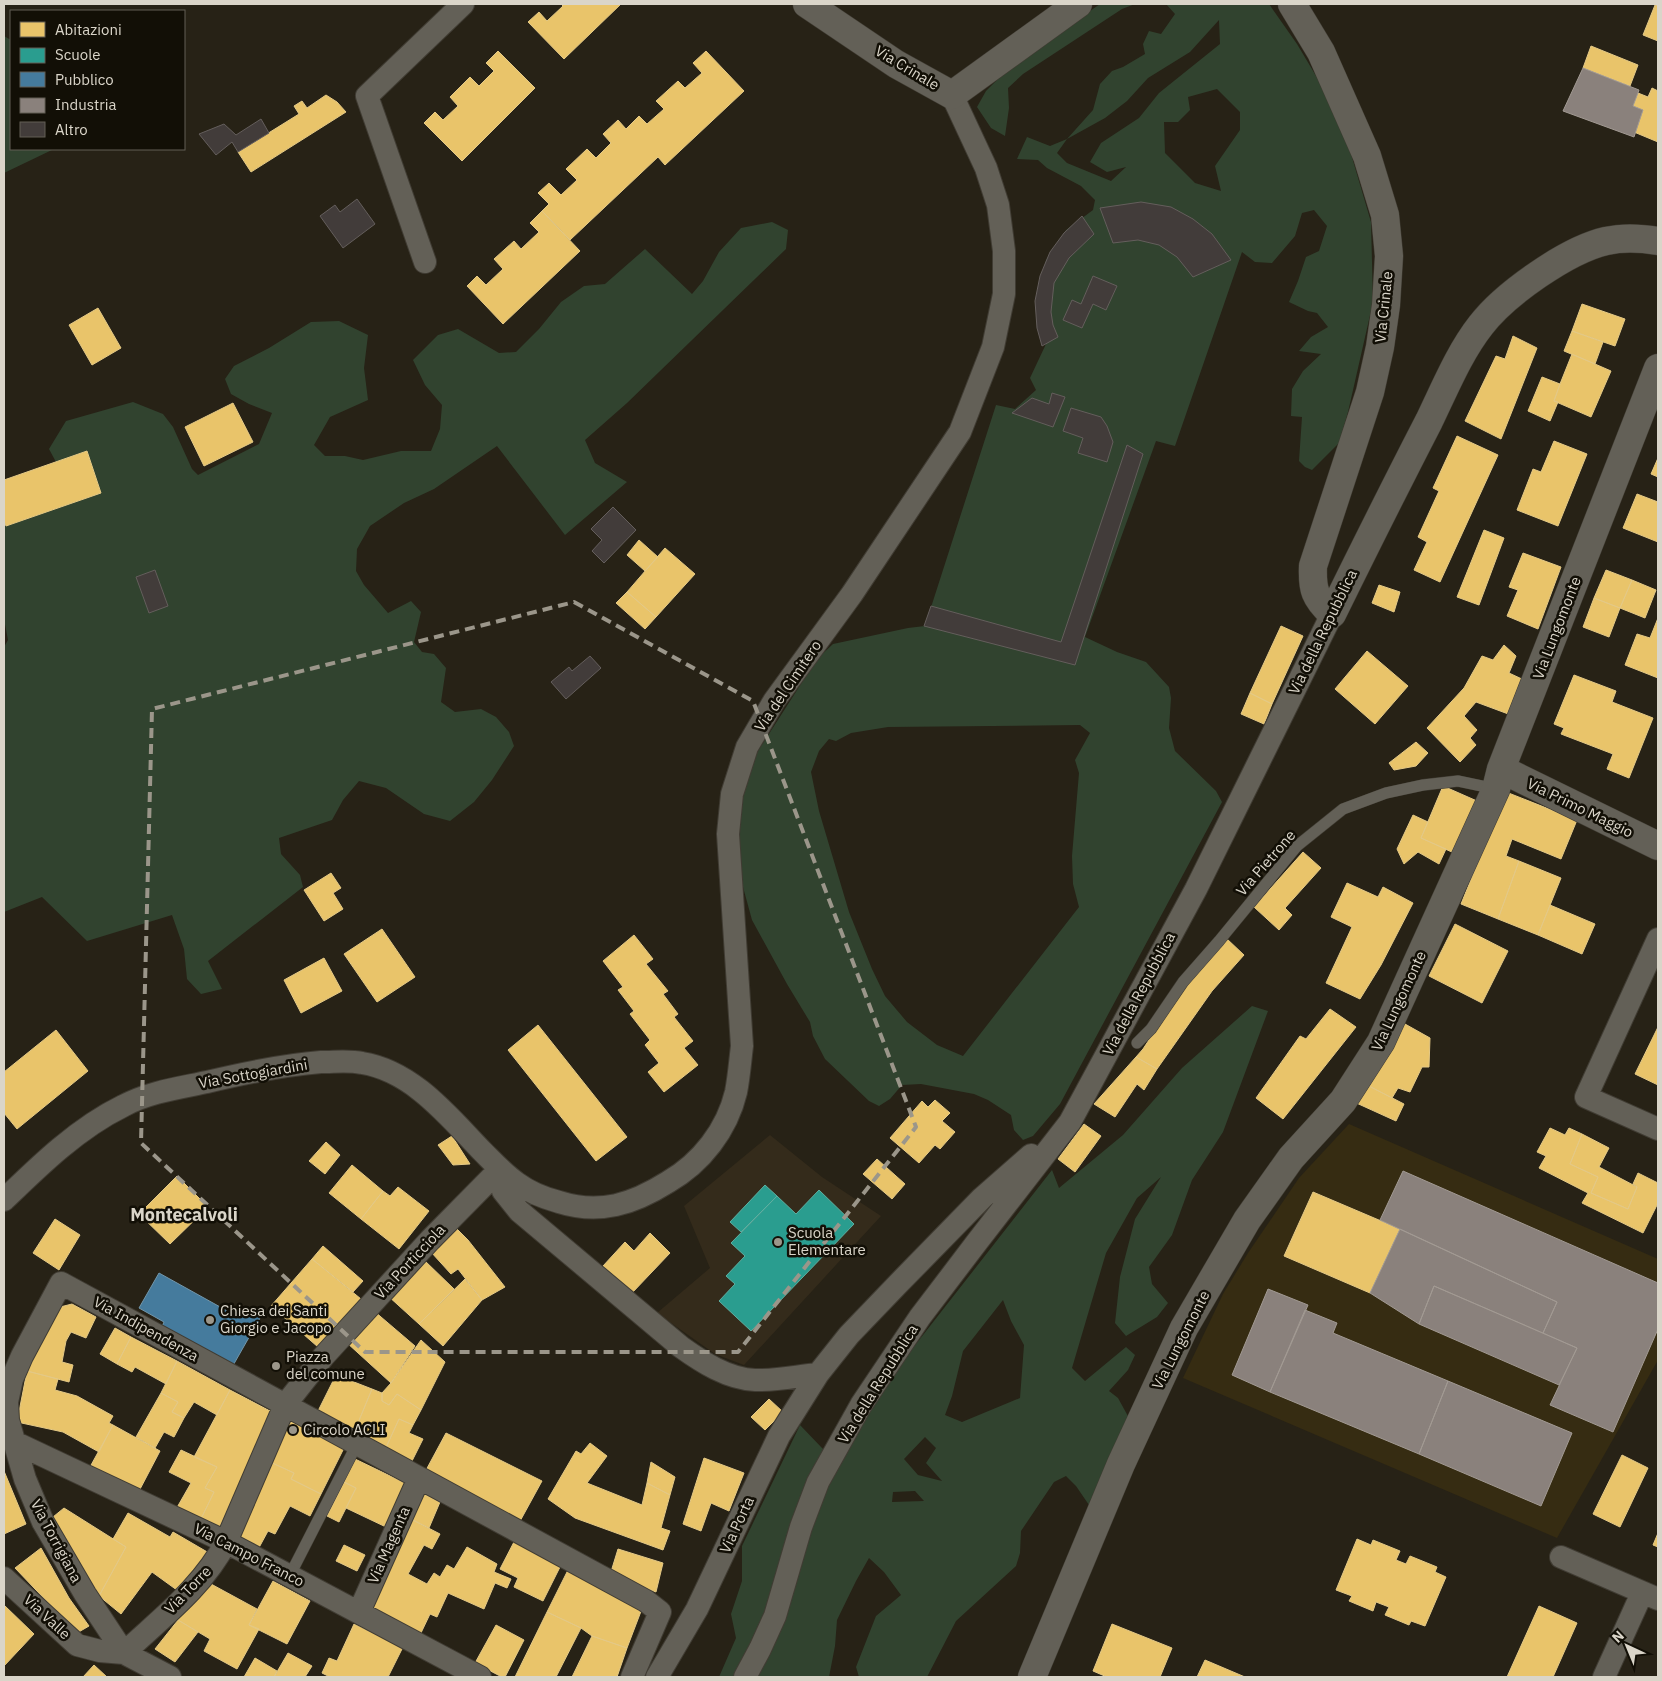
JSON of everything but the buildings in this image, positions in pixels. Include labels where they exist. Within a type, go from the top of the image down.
[{"type":"street","name":"Via Crinale","points":[[807,4],[896,64],[952,95],[1078,4]]},
{"type":"street","name":"Via Crinale","points":[[1292,4],[1321,52],[1367,156],[1385,215],[1389,256],[1386,305],[1380,347],[1370,392],[1313,566],[1312,582],[1319,601],[1332,614]]},
{"type":"street","points":[[425,262],[368,96],[449,9]]},
{"type":"street","name":"Via del Cimitero","points":[[500,1169],[517,1183],[552,1200],[582,1208],[616,1206],[655,1190],[697,1159],[709,1147],[731,1110],[736,1092],[742,1046],[728,834],[732,794],[747,748],[774,701],[852,594],[960,432],[993,347],[1004,294],[1004,251],[998,205],[986,168],[952,95]]},
{"type":"street","name":"Via della Repubblica","points":[[745,1677],[775,1616],[801,1527],[818,1482],[861,1405],[920,1317],[1070,1122],[1196,889],[1399,477],[1467,346],[1481,325],[1496,308],[1551,266],[1590,246],[1606,241],[1639,238],[1658,241]]},
{"type":"street","name":"Via Lungomonte","points":[[1032,1677],[1121,1464],[1184,1328],[1248,1220],[1291,1158],[1343,1101],[1381,1042],[1498,779],[1658,368]]},
{"type":"street","name":"Via Primo Maggio","points":[[1498,779],[1658,846]]},
{"type":"street","points":[[1658,939],[1586,1097],[1658,1129]]},
{"type":"street","name":"Via Sottogiardini","points":[[4,1200],[30,1174],[77,1135],[98,1120],[139,1098],[268,1068],[315,1063],[361,1062],[375,1065],[413,1084],[437,1105],[500,1169]]},
{"type":"street","name":"Via della Repubblica","points":[[818,1374],[849,1335],[982,1198],[1070,1122]]},
{"type":"street","points":[[500,1169],[503,1191],[519,1211],[680,1348],[734,1377],[754,1380],[818,1374]]},
{"type":"street","name":"Via Porticciola","points":[[285,1405],[323,1357],[430,1240],[500,1169]]},
{"type":"street","name":"Via Indipendenza","points":[[61,1283],[285,1405]]},
{"type":"street","name":"Via Torrigiana","points":[[61,1283],[22,1356],[12,1379],[7,1402],[8,1420],[25,1479],[43,1522],[85,1594],[124,1653]]},
{"type":"street","name":"Via Porta","points":[[657,1677],[698,1609],[779,1436],[818,1374]]},
{"type":"street","points":[[285,1405],[646,1601],[660,1612],[632,1677]]},
{"type":"street","name":"Via Torre","points":[[124,1653],[186,1595],[216,1561],[285,1405]]},
{"type":"street","name":"Via Campo Franco","points":[[14,1442],[226,1542],[480,1677]]},
{"type":"street","name":"Via Magenta","points":[[359,1612],[419,1478]]},
{"type":"street","points":[[1561,1557],[1650,1596],[1604,1677]]},
{"type":"street","name":"Via Valle","points":[[4,1578],[77,1645],[100,1651],[124,1653]]},
{"type":"street","points":[[124,1653],[170,1677]]},
{"type":"lane","name":"Via Pietrone","points":[[1137,1042],[1151,1029],[1183,982],[1297,846],[1343,809],[1386,793],[1423,784],[1498,779]]},
{"type":"lane","points":[[290,1575],[357,1444]]},
{"type":"highlighted area","points":[[574,602],[753,701],[916,1127],[738,1352],[365,1352],[141,1143],[152,709]]},
{"type":"shaded area","points":[[1349,1124],[1658,1259],[1658,1360],[1557,1538],[1183,1378],[1223,1294],[1248,1253],[1299,1178]]},
{"type":"shaded area","name":"Scuola Elementare","points":[[770,1135],[822,1177],[881,1216],[744,1365],[715,1354],[657,1313],[710,1268],[684,1206]]},
{"type":"green space","points":[[1100,4],[1135,4],[1122,9],[1023,74],[1008,88],[1009,108],[1005,136],[991,128],[977,107],[986,91],[1009,68]]},
{"type":"green space","points":[[1166,4],[1269,4],[1297,44],[1325,91],[1349,147],[1371,222],[1373,302],[1339,443],[1312,470],[1305,467],[1299,461],[1302,417],[1291,416],[1292,389],[1303,371],[1321,354],[1299,351],[1311,337],[1328,327],[1317,313],[1289,302],[1306,257],[1319,251],[1327,226],[1314,210],[1302,213],[1295,236],[1272,263],[1255,262],[1242,252],[1175,446],[1156,441],[1085,637],[1117,652],[1146,662],[1169,687],[1171,698],[1169,728],[1175,751],[1216,791],[1222,802],[1060,1104],[1033,1136],[1023,1140],[1014,1130],[1011,1115],[988,1100],[974,1094],[921,1084],[902,1085],[890,1099],[879,1106],[869,1101],[825,1059],[813,1036],[810,1022],[752,920],[737,865],[739,797],[749,765],[817,659],[833,644],[925,626],[996,405],[1015,409],[1036,390],[1030,378],[1046,344],[1038,326],[1036,300],[1046,260],[1066,230],[1093,210],[1095,200],[1081,186],[1047,168],[1038,160],[1017,159],[1027,137],[1050,146],[1067,139],[1093,110],[1100,84],[1112,71],[1145,54],[1143,44],[1149,31],[1161,34],[1175,14]],"holes":[[[1219,20],[1220,44],[1159,93],[1139,118],[1101,143],[1090,162],[1107,172],[1126,167],[1111,181],[1067,163],[1057,153],[1067,139],[1105,118],[1127,101],[1148,78],[1190,52]],[[1217,89],[1240,112],[1240,130],[1215,166],[1221,191],[1195,183],[1165,153],[1164,122],[1178,122],[1190,110],[1188,97]],[[1080,725],[1090,733],[1075,760],[1079,773],[1072,856],[1073,884],[1079,907],[963,1056],[937,1045],[907,1022],[885,996],[849,912],[819,811],[811,772],[819,751],[829,739],[836,741],[851,733],[888,727]]]},
{"type":"green space","points":[[4,36],[10,39],[10,150],[52,150],[4,173]]},
{"type":"green space","points":[[772,222],[788,230],[786,249],[627,403],[585,440],[595,463],[627,482],[565,535],[497,446],[434,489],[404,503],[370,526],[357,549],[356,571],[364,585],[388,613],[411,601],[421,612],[414,642],[422,652],[434,654],[446,668],[441,702],[455,712],[481,709],[496,717],[509,732],[514,746],[492,780],[474,802],[450,821],[424,814],[386,788],[359,781],[343,800],[332,820],[279,838],[281,854],[300,875],[303,887],[208,961],[222,989],[201,994],[187,979],[184,949],[172,915],[87,941],[42,897],[4,912],[4,647],[8,640],[4,619],[4,521],[6,526],[101,493],[87,451],[56,462],[49,449],[66,421],[133,402],[163,414],[173,427],[192,469],[198,475],[259,444],[272,413],[249,404],[231,394],[225,379],[234,366],[269,348],[311,322],[339,321],[368,335],[364,368],[368,400],[330,417],[314,445],[325,456],[345,456],[363,460],[401,451],[431,451],[440,429],[442,405],[425,385],[413,360],[438,335],[458,329],[499,353],[516,352],[539,329],[561,302],[584,286],[605,284],[645,249],[692,294],[703,281],[719,252],[741,228]]},
{"type":"green space","points":[[1252,1006],[1268,1011],[1223,1132],[1192,1180],[1172,1235],[1149,1267],[1152,1284],[1168,1303],[1157,1317],[1126,1336],[1115,1323],[1120,1277],[1135,1219],[1161,1177],[1137,1198],[1106,1253],[1072,1368],[1085,1381],[1126,1347],[1135,1355],[1128,1370],[1109,1391],[1118,1398],[1129,1418],[1089,1505],[1076,1486],[1066,1476],[1054,1482],[1021,1531],[1020,1553],[1016,1566],[956,1621],[927,1677],[859,1677],[856,1667],[876,1616],[901,1595],[884,1572],[869,1558],[837,1620],[835,1646],[829,1677],[719,1677],[736,1638],[731,1614],[742,1581],[742,1546],[800,1425],[822,1448],[839,1460],[898,1367],[1052,1170],[1059,1188],[1123,1135],[1182,1068]],"holes":[[[1003,1300],[1011,1321],[1024,1345],[1020,1398],[962,1422],[945,1415],[952,1396],[963,1351]],[[925,1437],[936,1448],[926,1463],[942,1481],[918,1475],[904,1459]],[[915,1491],[924,1501],[892,1502],[893,1492]]]},
{"type":"place","name":"Scuola Elementare","points":[[778,1242]]},
{"type":"place","name":"Chiesa dei Santi Giorgio e Jacopo","points":[[210,1320]]},
{"type":"place","name":"Piazza del comune","points":[[276,1366]]},
{"type":"place","name":"Circolo ACLI","points":[[293,1430]]},
{"type":"district","name":"Montecalvoli","points":[[184,1215]]}]
